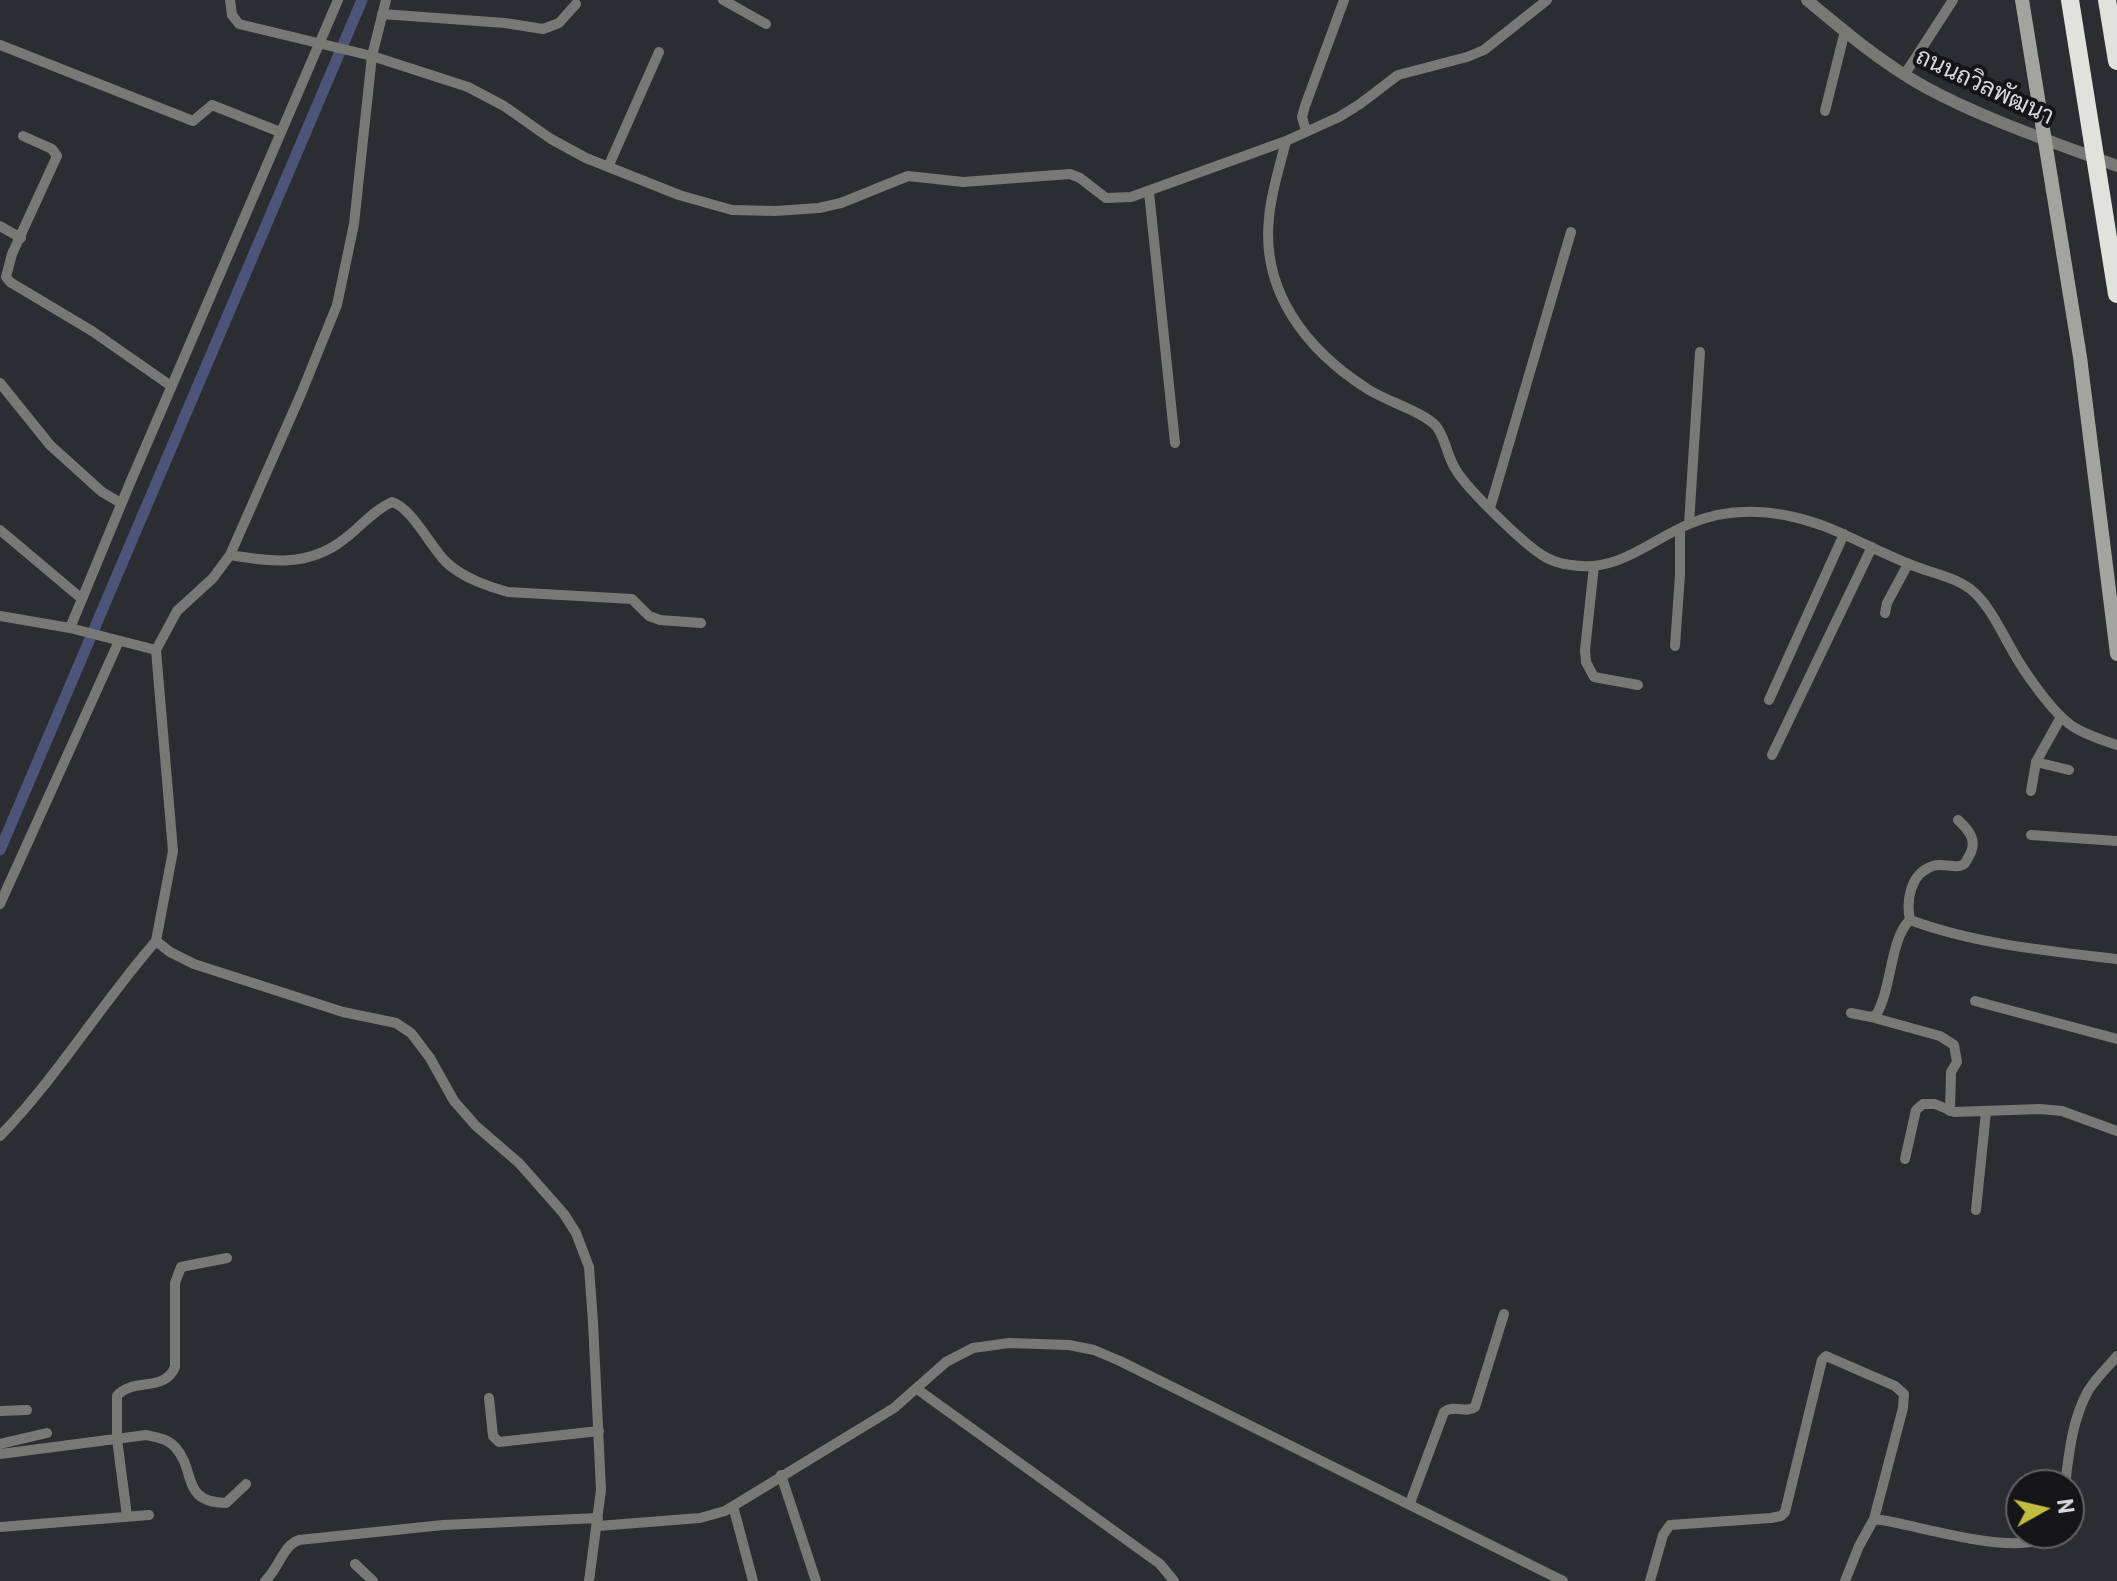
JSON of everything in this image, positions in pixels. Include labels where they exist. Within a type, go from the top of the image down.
[{"type":"highway","points":[[2070,0],[2117,294]]},
{"type":"highway","points":[[2107,0],[2117,61]]},
{"type":"main road","points":[[2022,0],[2080,357],[2117,654]]},
{"type":"street","points":[[230,0],[232,15],[239,24],[372,56],[476,90],[551,139],[608,167],[679,195],[732,210],[775,211],[841,203],[898,178],[916,175],[963,182],[1060,173],[1080,178],[1106,198],[1120,199],[1149,192],[1286,141],[1360,104],[1398,75],[1484,50],[1547,0]]},
{"type":"street","points":[[70,628],[338,0]]},
{"type":"street","points":[[0,1136],[57,1070],[123,979],[156,941],[173,851],[156,650],[177,611],[213,578],[230,555],[337,305],[354,224],[372,56],[386,0]]},
{"type":"street","points":[[723,0],[766,24]]},
{"type":"street","points":[[1306,131],[1302,117],[1305,106],[1344,0]]},
{"type":"street","name":"ถนนถวิลพัฒนา","points":[[1807,0],[1865,49],[1905,74],[1967,107],[2117,166]]},
{"type":"street","points":[[1905,74],[1953,0]]},
{"type":"street","points":[[382,14],[492,21],[543,29],[559,23],[576,4]]},
{"type":"street","points":[[1825,111],[1845,31]]},
{"type":"street","points":[[0,45],[193,121],[212,105],[280,132]]},
{"type":"street","points":[[608,167],[659,52]]},
{"type":"street","points":[[23,136],[52,149],[57,156],[6,272],[10,282],[92,331],[171,386]]},
{"type":"street","points":[[1286,141],[1271,202],[1268,230],[1271,262],[1286,308],[1313,346],[1366,389],[1436,426],[1457,472],[1533,550],[1546,558],[1572,566],[1594,566],[1627,557],[1684,526],[1736,514],[1778,513],[1819,523],[1975,593],[2016,658],[2061,717],[2084,733],[2117,745]]},
{"type":"street","points":[[1149,192],[1175,443]]},
{"type":"street","points":[[0,226],[21,238]]},
{"type":"street","points":[[1490,508],[1571,232]]},
{"type":"street","points":[[1675,646],[1700,352]]},
{"type":"street","points":[[0,383],[50,445],[102,492],[121,503]]},
{"type":"street","points":[[230,555],[280,562],[310,558],[342,541],[380,508],[392,502],[404,509],[447,562],[461,573],[490,586],[508,592],[632,599],[649,616],[660,620],[701,623]]},
{"type":"street","points":[[0,530],[82,599]]},
{"type":"street","points":[[1769,700],[1844,534]]},
{"type":"street","points":[[1772,755],[1872,547]]},
{"type":"street","points":[[1885,613],[1887,603],[1908,564]]},
{"type":"street","points":[[1594,566],[1586,662],[1594,677],[1638,685]]},
{"type":"street","points":[[0,616],[70,628],[156,650]]},
{"type":"street","points":[[0,904],[114,639]]},
{"type":"street","points":[[2031,791],[2036,762],[2061,717]]},
{"type":"street","points":[[2036,762],[2069,770]]},
{"type":"street","points":[[1910,920],[1907,907],[1909,892],[1922,872],[1934,865],[1960,866],[1971,854],[1973,838],[1958,820]]},
{"type":"street","points":[[2031,835],[2117,841]]},
{"type":"street","points":[[1910,920],[1936,930],[1977,939],[2117,959]]},
{"type":"street","points":[[1871,1017],[1880,1009],[1889,985],[1899,933],[1910,920]]},
{"type":"street","points":[[156,941],[194,964],[343,1012],[396,1023],[411,1033],[430,1058],[454,1101],[476,1126],[545,1190],[576,1233],[589,1267],[601,1490],[589,1581],[580,1581]]},
{"type":"street","points":[[1975,1001],[2117,1039]]},
{"type":"street","points":[[1851,1013],[1940,1036],[1954,1045],[1957,1062],[1951,1072],[1950,1111]]},
{"type":"street","points":[[1905,1159],[1919,1105],[1935,1104],[1950,1111],[2062,1111],[2117,1131]]},
{"type":"street","points":[[1976,1210],[1986,1112]]},
{"type":"street","points":[[127,1516],[117,1439],[117,1396],[126,1388],[157,1384],[173,1374],[175,1283],[181,1267],[227,1258]]},
{"type":"street","points":[[1410,1503],[1444,1412],[1453,1407],[1469,1410],[1475,1407],[1504,1314]]},
{"type":"street","points":[[265,1581],[291,1543],[299,1540],[443,1525],[710,1517],[868,1425],[917,1389],[946,1362],[973,1348],[1009,1343],[1094,1350],[1563,1581]]},
{"type":"street","points":[[1650,1581],[1663,1535],[1670,1525],[1771,1518],[1785,1512],[1822,1360],[1826,1356],[1895,1386],[1904,1394],[1874,1519],[1845,1581]]},
{"type":"street","points":[[2067,1469],[2078,1412],[2089,1389],[2117,1356]]},
{"type":"street","points":[[917,1389],[1160,1564],[1174,1581]]},
{"type":"street","points":[[489,1398],[493,1436],[499,1442],[599,1431]]},
{"type":"street","points":[[0,1411],[27,1410]]},
{"type":"street","points":[[0,1444],[47,1433]]},
{"type":"street","points":[[0,1454],[146,1435],[162,1438],[175,1447],[193,1488],[200,1497],[211,1503],[226,1503],[246,1484]]},
{"type":"street","points":[[781,1475],[816,1581]]},
{"type":"street","points":[[733,1506],[753,1581]]},
{"type":"street","points":[[0,1527],[149,1515]]},
{"type":"street","points":[[1874,1519],[2005,1544]]},
{"type":"street","points":[[355,1564],[373,1581]]},
{"type":"waterway","points":[[0,850],[362,0]]}]
